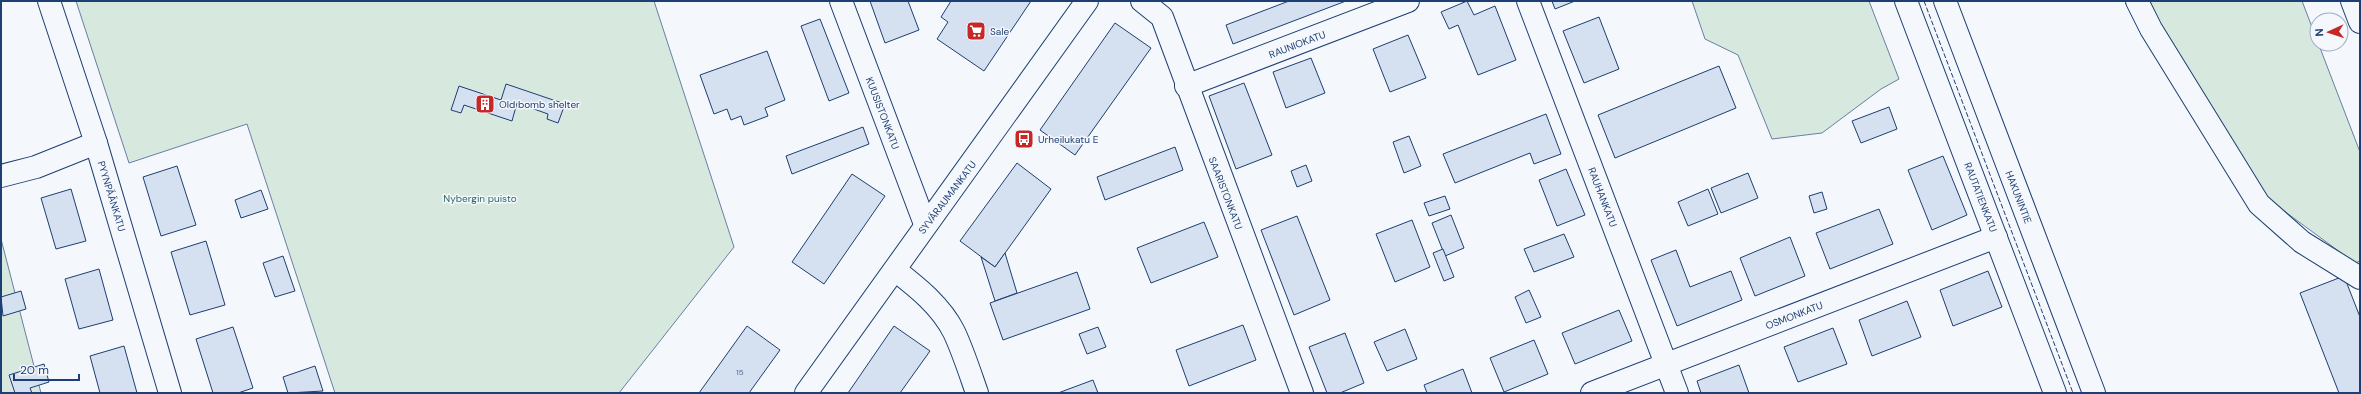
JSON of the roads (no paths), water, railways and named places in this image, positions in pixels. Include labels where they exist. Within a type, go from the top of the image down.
[{"type":"main road","name":"PYYNPÄÄNKATU","points":[[49,1],[96,143],[170,393]]},
{"type":"main road","name":"KUUSISTONKATU","points":[[841,1],[925,224]]},
{"type":"main road","name":"SYVÄRAUMANKATU","points":[[806,393],[895,270],[925,224],[975,160],[1087,1]]},
{"type":"main road","name":"SAARISTONKATU","points":[[1142,1],[1162,17],[1186,86],[1302,393]]},
{"type":"main road","name":"RAUNIOKATU","points":[[1186,86],[1408,1]]},
{"type":"main road","name":"RAUHANKATU","points":[[1528,1],[1677,393]]},
{"type":"main road","name":"RAUTATIENKATU","points":[[1906,1],[2055,393]]},
{"type":"main road","name":"HAKUNINTIE","points":[[1944,1],[2094,393]]},
{"type":"main road","points":[[2137,1],[2151,28],[2259,204],[2302,242],[2360,278]]},
{"type":"main road","points":[[2352,1],[2360,22]]},
{"type":"main road","points":[[1,176],[36,167],[96,143]]},
{"type":"main road","name":"OSMONKATU","points":[[1592,393],[1996,237]]},
{"type":"main road","points":[[895,270],[917,287],[934,304],[954,331],[977,393]]},
{"type":"place","name":"Sale","points":[[976,31]]},
{"type":"place","name":"Old bomb shelter","points":[[485,104]]},
{"type":"place","name":"Urheilukatu E","points":[[1024,139]]},
{"type":"park label","name":"Nybergin puisto","points":[[480,198]]}]
